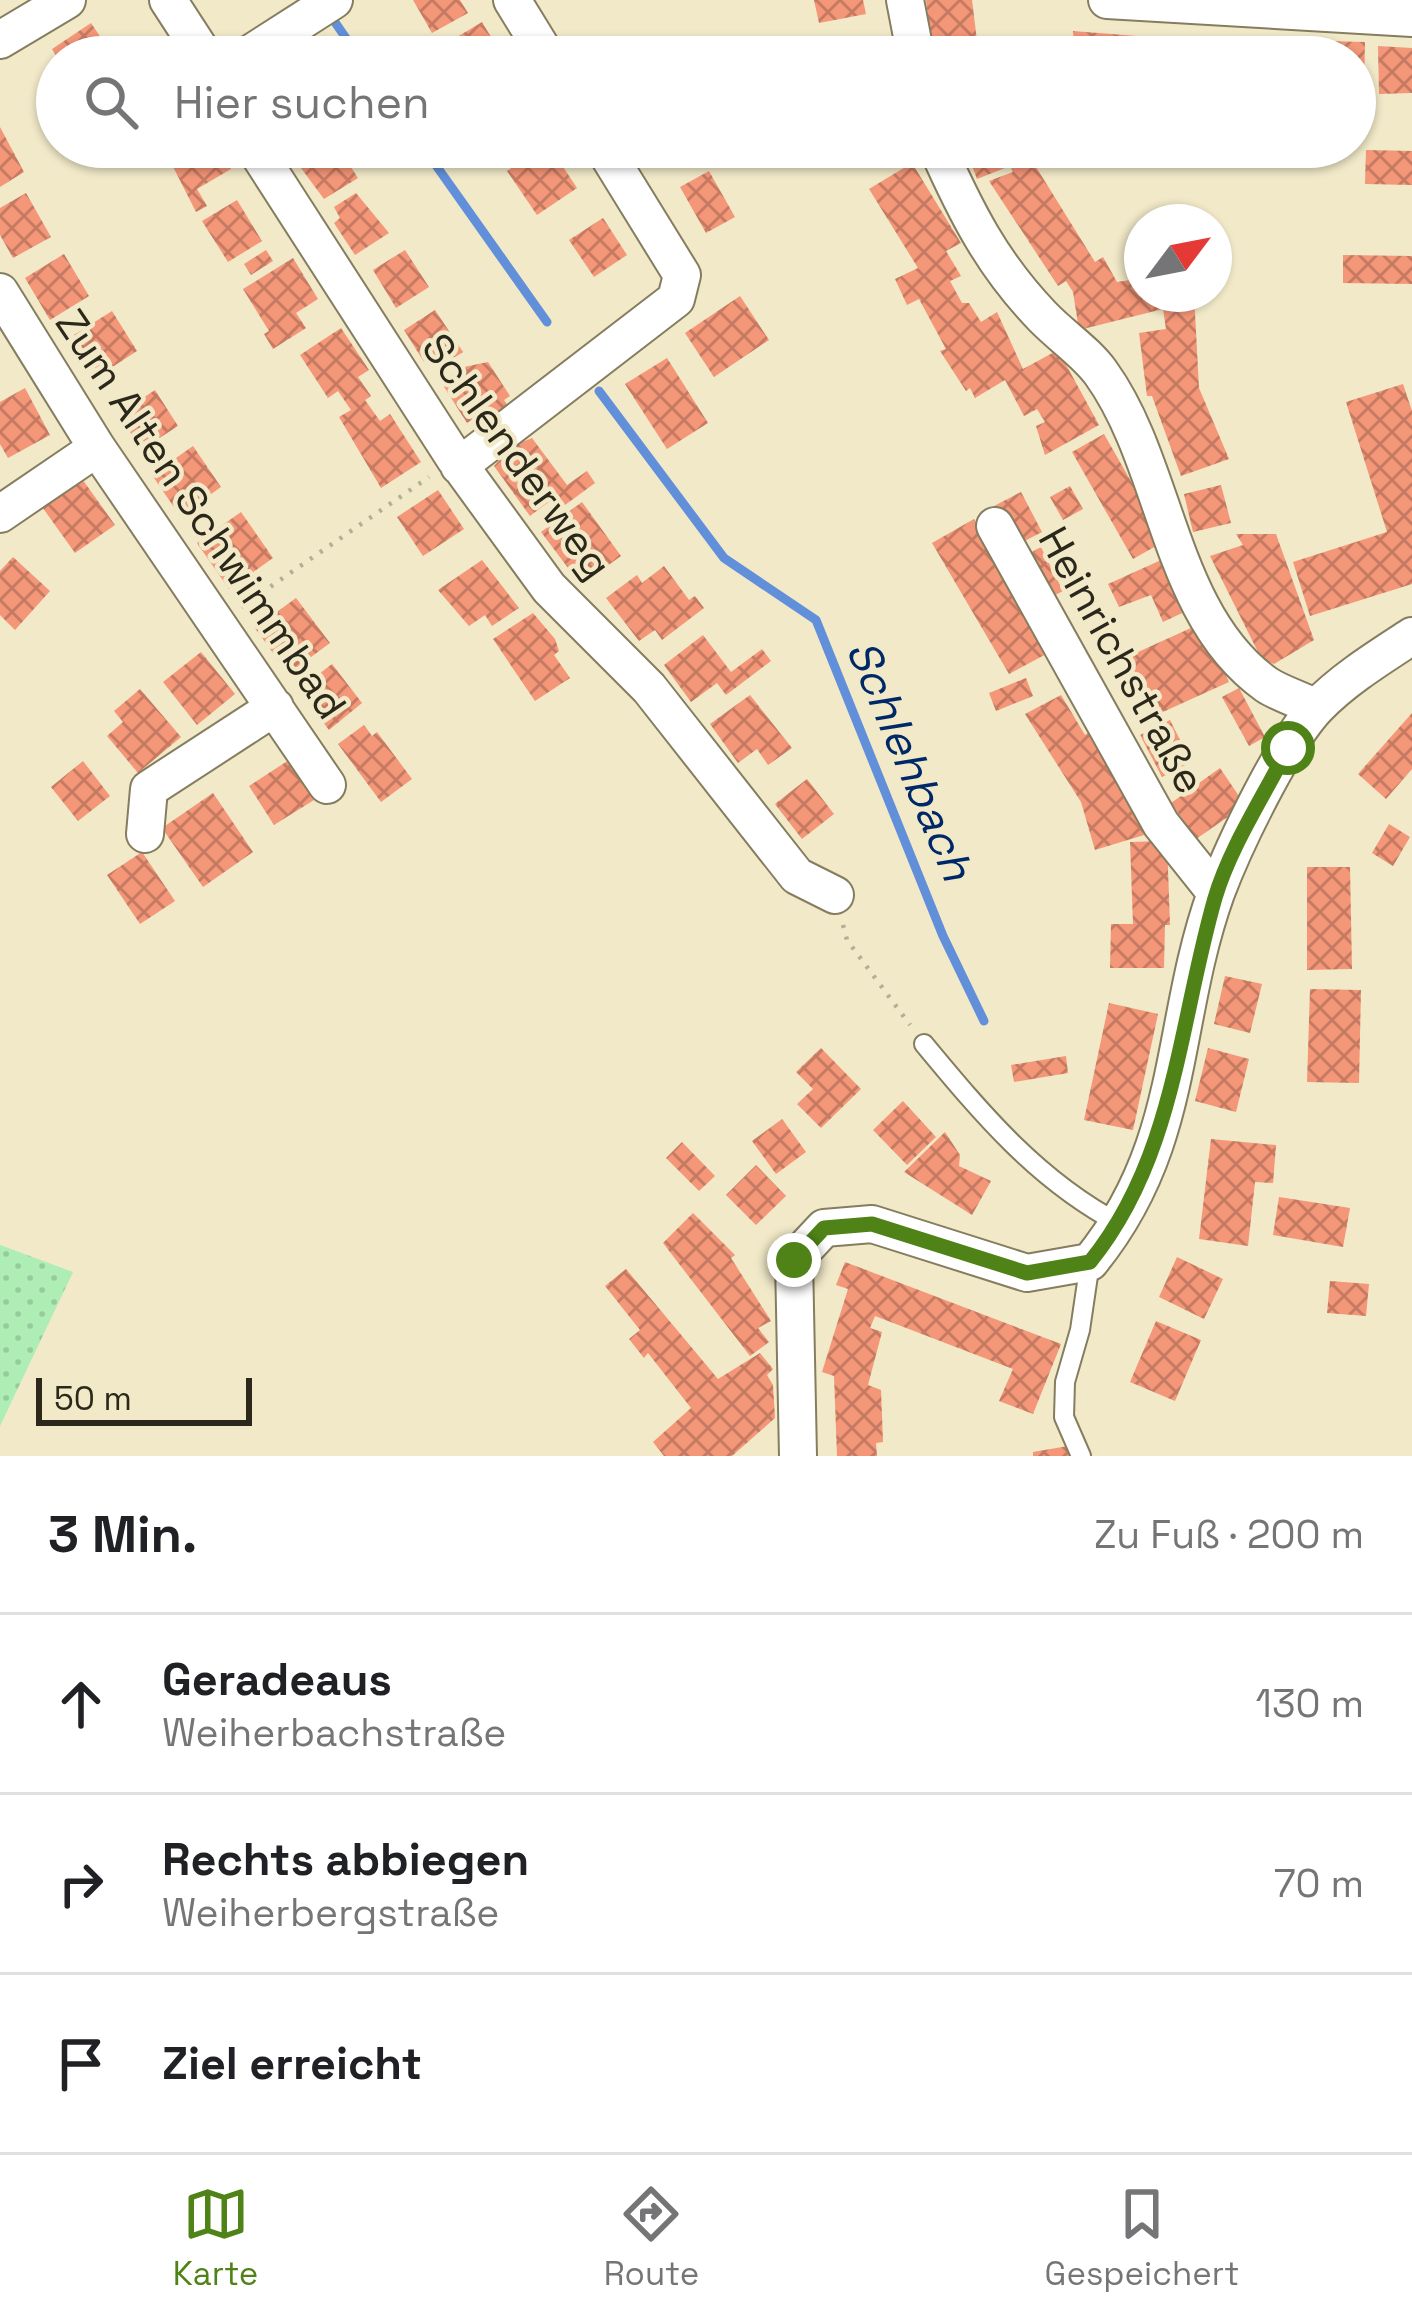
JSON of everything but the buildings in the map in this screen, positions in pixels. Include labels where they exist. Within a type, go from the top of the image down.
[{"type":"street","points":[[0,40],[67,0]]},
{"type":"street","points":[[168,0],[192,36]]},
{"type":"street","points":[[278,36],[334,0]]},
{"type":"street","points":[[512,0],[534,36]]},
{"type":"street","points":[[904,0],[912,36]]},
{"type":"street","points":[[1107,0],[1231,11],[1412,18]]},
{"type":"street","name":"Schlenderweg","points":[[267,168],[457,463],[550,588],[649,688],[796,876],[835,895]]},
{"type":"street","points":[[457,463],[676,299],[682,274],[616,168]]},
{"type":"street","points":[[946,168],[978,238],[1041,315],[1099,370],[1136,430],[1188,571],[1231,648],[1267,684],[1316,708]]},
{"type":"street","name":"Zum Alten Schwimmbad","points":[[0,292],[97,448],[327,785]]},
{"type":"street","points":[[0,514],[97,448]]},
{"type":"street","name":"Heinrichstraße","points":[[995,526],[1161,824],[1216,893]]},
{"type":"street","points":[[798,1456],[794,1260],[824,1228],[872,1224],[1027,1273],[1090,1262],[1120,1225],[1169,1110],[1216,893],[1288,748],[1316,708],[1412,636]]},
{"type":"street","points":[[145,834],[149,789],[275,707]]},
{"type":"lane","points":[[924,1044],[1004,1141],[1089,1208],[1120,1225]]},
{"type":"lane","points":[[1081,1456],[1064,1417],[1065,1382],[1081,1330],[1090,1262]]},
{"type":"path","points":[[216,624],[457,463]]},
{"type":"path","points":[[857,954],[924,1044]]},
{"type":"green space","points":[[0,1245],[73,1272],[0,1426]]},
{"type":"waterway","name":"Schlehbach","points":[[330,15],[344,36]]},
{"type":"waterway","name":"Schlehbach","points":[[438,168],[547,322]]},
{"type":"waterway","name":"Schlehbach","points":[[599,391],[724,558],[816,620],[943,936],[984,1021]]},
{"type":"route","points":[[794,1260],[824,1228],[872,1224],[1027,1273],[1090,1262],[1120,1225],[1169,1110],[1216,893],[1288,748]]}]
